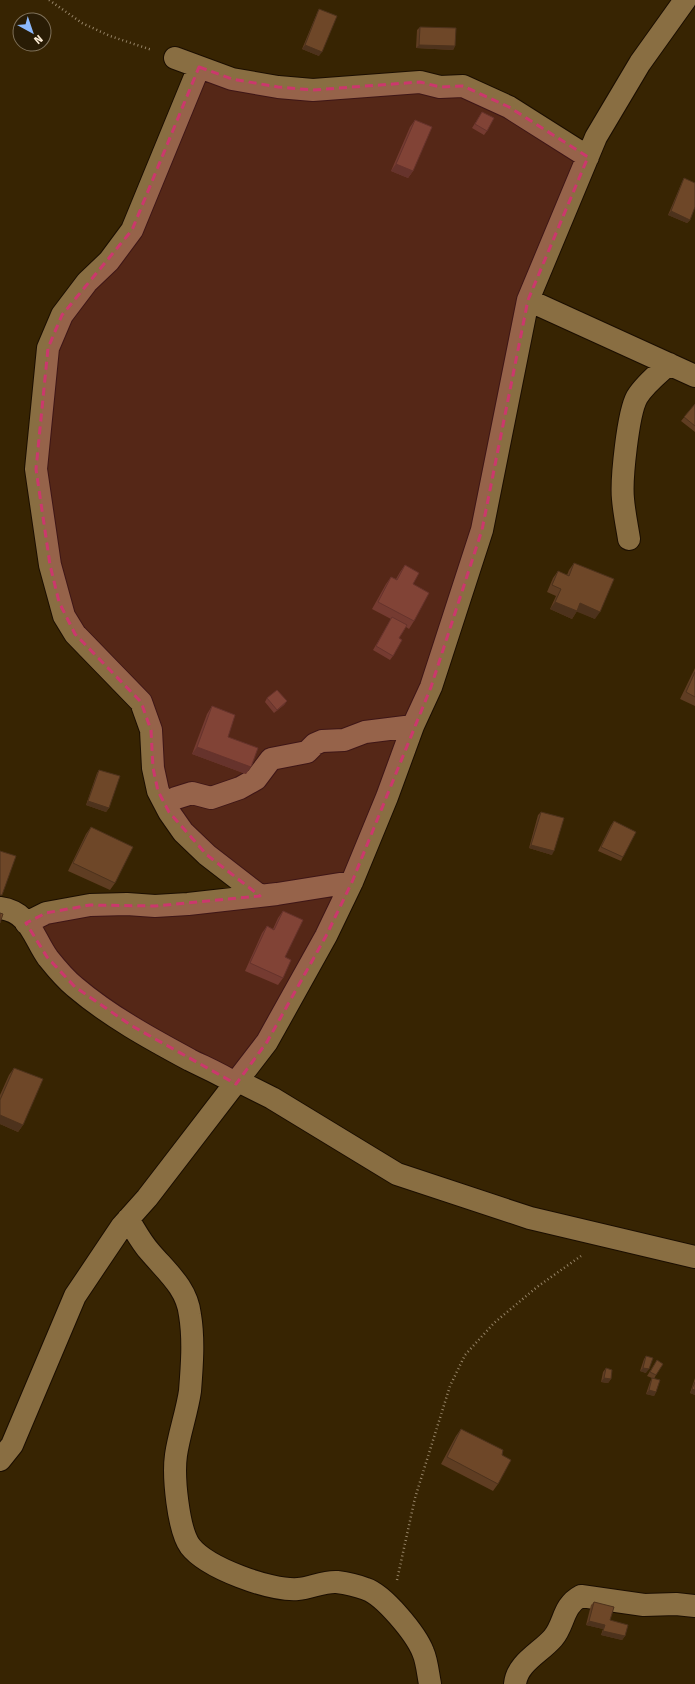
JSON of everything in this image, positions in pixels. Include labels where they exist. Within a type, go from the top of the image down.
[{"type":"street","points":[[0,1460],[12,1445],[75,1296],[128,1219],[237,1083],[267,1042],[326,936],[352,882],[387,797],[413,726],[431,687],[482,530],[528,300],[596,137],[640,63],[685,0]]},
{"type":"street","points":[[175,58],[232,79],[278,87],[313,90],[420,82],[440,87],[463,86],[509,106],[588,157]]},
{"type":"street","points":[[199,67],[132,230],[109,261],[86,282],[62,315],[48,348],[47,372],[36,470],[50,565],[64,616],[75,634],[141,702],[151,730],[152,768],[158,791],[183,832],[207,855],[260,896]]},
{"type":"street","points":[[528,300],[695,376]]},
{"type":"street","points":[[630,539],[623,499],[625,462],[632,413],[637,397],[647,384],[669,364]]},
{"type":"street","points":[[165,804],[176,798],[192,793],[211,798],[240,788],[256,779],[271,759],[308,752],[315,744],[322,741],[344,740],[365,732],[413,726]]},
{"type":"street","points":[[26,923],[46,913],[90,905],[127,904],[155,906],[260,896],[352,882]]},
{"type":"street","points":[[0,908],[13,911],[20,915],[48,957],[75,987],[132,1026],[191,1061],[272,1098],[397,1174],[530,1218],[695,1256]]},
{"type":"street","points":[[128,1219],[149,1252],[170,1274],[186,1295],[190,1315],[192,1349],[190,1392],[175,1458],[177,1498],[181,1524],[189,1545],[200,1556],[220,1569],[278,1587],[298,1589],[336,1582],[367,1589],[391,1608],[409,1629],[423,1652],[430,1684]]},
{"type":"street","points":[[515,1684],[516,1675],[528,1660],[555,1636],[568,1607],[582,1596],[644,1605],[676,1604],[695,1606]]},
{"type":"path","points":[[49,0],[82,23],[110,36],[175,58]]},
{"type":"path","points":[[391,1608],[415,1498],[450,1386],[465,1355],[494,1323],[537,1287],[610,1236]]},
{"type":"highlighted area","points":[[199,67],[232,79],[278,87],[313,90],[420,82],[440,87],[463,86],[481,93],[509,107],[588,157],[528,300],[482,530],[431,687],[352,882],[326,936],[267,1042],[236,1084],[132,1026],[75,987],[47,957],[26,923],[46,913],[90,905],[155,906],[260,896],[207,855],[169,812],[158,791],[153,768],[151,730],[141,702],[75,634],[59,602],[50,565],[36,469],[48,348],[62,315],[132,230]]},
{"type":"building","points":[[319,9],[337,16],[322,52],[305,45]]},
{"type":"building","points":[[420,27],[456,28],[455,46],[419,45]]},
{"type":"building","points":[[482,112],[494,118],[487,131],[475,124]]},
{"type":"building","points":[[415,120],[432,127],[413,171],[396,164]]},
{"type":"building","points":[[684,178],[695,183],[695,207],[690,220],[671,211]]},
{"type":"building","points":[[695,404],[695,426],[684,417]]},
{"type":"building","points":[[574,563],[614,579],[600,612],[580,603],[577,611],[555,602],[561,589],[552,585],[558,571],[569,576]]},
{"type":"building","points":[[405,565],[419,573],[413,584],[429,593],[414,621],[378,602],[391,577],[397,580]]},
{"type":"building","points":[[392,617],[407,625],[399,638],[402,640],[393,656],[376,646]]},
{"type":"building","points":[[695,672],[695,697],[686,692]]},
{"type":"building","points":[[277,690],[287,701],[277,710],[267,698]]},
{"type":"building","points":[[212,706],[235,715],[228,737],[258,748],[251,767],[197,747]]},
{"type":"building","points":[[99,770],[120,776],[109,808],[88,801]]},
{"type":"building","points":[[541,812],[564,818],[554,851],[531,845]]},
{"type":"building","points":[[614,821],[636,832],[623,857],[601,847]]},
{"type":"building","points":[[91,827],[133,847],[115,883],[73,863]]},
{"type":"building","points":[[0,851],[16,856],[2,895],[0,895]]},
{"type":"building","points":[[283,911],[303,920],[285,957],[291,960],[283,978],[250,963],[267,926],[274,930]]},
{"type":"building","points":[[0,913],[3,914],[0,923]]},
{"type":"building","points":[[14,1068],[43,1079],[23,1125],[0,1115],[0,1100]]},
{"type":"building","points":[[646,1356],[653,1358],[649,1369],[643,1368]]},
{"type":"building","points":[[657,1360],[663,1364],[656,1375],[650,1372]]},
{"type":"building","points":[[606,1368],[612,1370],[611,1379],[604,1378]]},
{"type":"building","points":[[652,1378],[660,1380],[656,1392],[649,1390]]},
{"type":"building","points":[[695,1382],[695,1390],[692,1389]]},
{"type":"building","points":[[461,1429],[503,1450],[502,1455],[511,1460],[498,1484],[447,1457]]},
{"type":"building","points":[[594,1602],[614,1607],[610,1620],[628,1625],[625,1636],[603,1631],[605,1625],[589,1621]]}]
